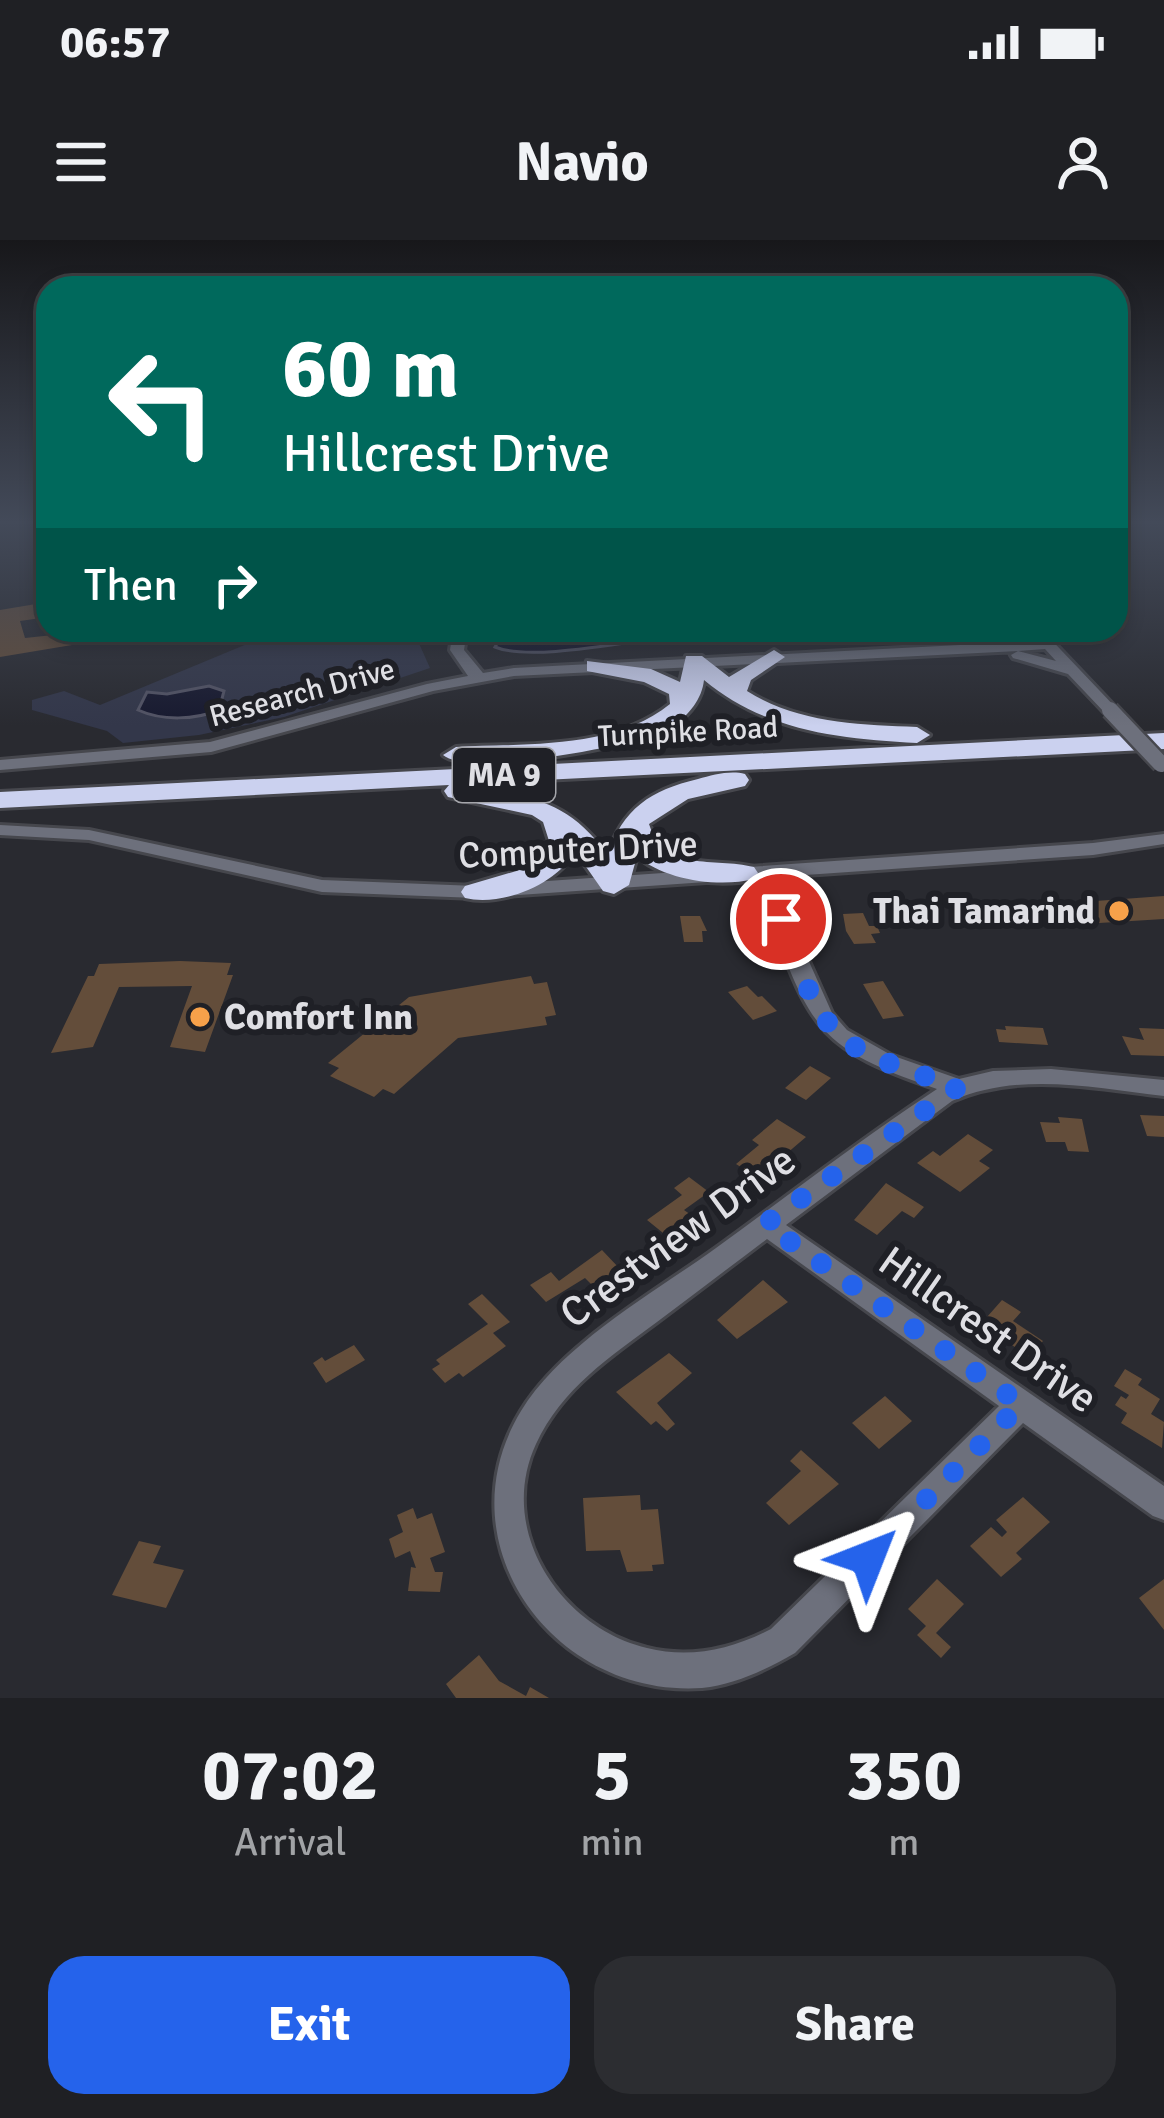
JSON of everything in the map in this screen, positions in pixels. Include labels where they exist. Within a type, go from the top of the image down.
[{"type":"highway","points":[[734,693],[741,676],[774,657]]},
{"type":"highway","points":[[694,661],[734,693],[783,716],[834,728],[1039,737]]},
{"type":"highway","points":[[144,781],[587,743],[644,730],[682,706],[691,689],[694,661]]},
{"type":"highway","points":[[596,666],[668,682],[680,691],[682,706]]},
{"type":"highway","name":"Turnpike Road","points":[[0,788],[1039,737],[1163,751]]},
{"type":"highway","points":[[614,885],[634,824],[678,794],[720,782],[979,757],[1008,749]]},
{"type":"highway","name":"Turnpike Road","points":[[0,801],[1008,749],[1163,751]]},
{"type":"highway","points":[[0,801],[417,789],[506,799],[575,830],[614,885]]},
{"type":"highway","points":[[476,892],[534,877],[554,864],[564,844],[556,819]]},
{"type":"highway","points":[[634,824],[640,844],[658,861],[690,870],[743,873]]},
{"type":"street","points":[[456,642],[458,653],[478,678]]},
{"type":"street","points":[[1045,642],[1110,710],[1163,751]]},
{"type":"street","name":"Research Drive","points":[[0,764],[211,747],[478,678],[596,666],[1048,645]]},
{"type":"street","points":[[927,651],[1007,653],[1073,671]]},
{"type":"street","name":"Computer Drive","points":[[0,830],[89,835],[322,886],[476,892],[1093,849],[1164,838]]},
{"type":"street","points":[[1093,849],[1164,848]]},
{"type":"street","points":[[781,919],[807,990],[835,1035],[875,1060],[958,1087]]},
{"type":"street","name":"Crestview Drive","points":[[1021,1404],[806,1619],[754,1657],[688,1671],[653,1669],[589,1644],[562,1623],[523,1570],[508,1511],[516,1454],[546,1398],[569,1370],[958,1087],[1001,1078],[1164,1088]]},
{"type":"street","name":"Hillcrest Drive","points":[[765,1224],[1164,1505]]},
{"type":"shaded area","points":[[252,642],[418,642],[430,668],[284,717],[199,735],[123,743],[107,731],[32,710],[32,700],[64,691],[100,705]]},
{"type":"shaded area","points":[[498,642],[630,642],[535,652],[495,647]]},
{"type":"shaded area","points":[[209,686],[224,691],[219,710],[168,717],[138,710],[147,692],[167,694]]},
{"type":"building","points":[[36,604],[36,619],[20,621],[25,638],[36,637],[36,642],[90,642],[0,657],[0,610]]},
{"type":"building","points":[[1164,896],[1164,919],[1083,924],[1068,903]]},
{"type":"building","points":[[863,913],[869,926],[877,926],[880,933],[871,934],[876,943],[854,944],[846,931],[843,914]]},
{"type":"building","points":[[680,916],[700,916],[707,931],[702,931],[703,942],[684,942]]},
{"type":"building","name":"Comfort Inn","points":[[231,963],[227,975],[233,975],[205,1052],[170,1047],[192,986],[119,987],[93,1047],[51,1053],[88,976],[94,976],[99,964]]},
{"type":"building","points":[[531,976],[534,984],[547,982],[556,1015],[545,1017],[547,1025],[458,1038],[394,1094],[383,1089],[374,1097],[330,1076],[339,1068],[328,1063],[409,997]]},
{"type":"building","points":[[883,981],[904,1016],[883,1019],[863,984]]},
{"type":"building","points":[[747,986],[777,1011],[753,1020],[728,992]]},
{"type":"building","points":[[1005,1026],[1043,1028],[1048,1045],[999,1042],[996,1029],[1006,1030]]},
{"type":"building","points":[[1139,1028],[1164,1029],[1164,1056],[1131,1055],[1122,1036],[1144,1040]]},
{"type":"building","points":[[810,1066],[831,1078],[806,1100],[785,1088]]},
{"type":"building","points":[[1140,1115],[1164,1116],[1164,1137],[1147,1136]]},
{"type":"building","points":[[1058,1117],[1082,1119],[1089,1152],[1068,1151],[1065,1142],[1046,1142],[1040,1122],[1060,1123]]},
{"type":"building","points":[[777,1119],[806,1137],[758,1178],[736,1164],[759,1145],[752,1140]]},
{"type":"building","points":[[968,1134],[993,1150],[979,1161],[990,1168],[960,1192],[917,1163],[933,1151],[940,1156]]},
{"type":"building","points":[[689,1177],[709,1192],[684,1210],[694,1217],[668,1237],[647,1220],[682,1195],[674,1188]]},
{"type":"building","points":[[886,1183],[924,1207],[914,1218],[902,1211],[877,1235],[854,1220]]},
{"type":"building","points":[[602,1250],[620,1269],[593,1286],[585,1278],[546,1302],[530,1285],[551,1272],[559,1281]]},
{"type":"building","points":[[763,1280],[788,1302],[737,1339],[717,1320]]},
{"type":"building","points":[[482,1294],[510,1322],[493,1333],[506,1346],[463,1377],[459,1373],[445,1383],[432,1369],[440,1364],[436,1360],[488,1324],[468,1304]]},
{"type":"building","points":[[1002,1300],[1021,1312],[1013,1321],[1043,1341],[1029,1357],[996,1334],[1002,1327],[987,1317]]},
{"type":"building","points":[[354,1345],[365,1360],[326,1383],[313,1363]]},
{"type":"building","points":[[669,1353],[692,1373],[657,1403],[675,1424],[667,1431],[656,1421],[651,1425],[616,1392]]},
{"type":"building","points":[[1125,1369],[1142,1379],[1138,1385],[1160,1399],[1151,1414],[1164,1422],[1162,1448],[1121,1423],[1127,1413],[1115,1405],[1121,1396],[1129,1395],[1114,1386]]},
{"type":"building","points":[[885,1396],[912,1421],[879,1449],[852,1423]]},
{"type":"building","points":[[801,1450],[839,1484],[789,1525],[766,1503],[801,1471],[790,1461]]},
{"type":"building","points":[[640,1495],[641,1510],[658,1509],[664,1564],[652,1565],[653,1571],[627,1572],[620,1550],[586,1551],[583,1498]]},
{"type":"building","points":[[1023,1497],[1050,1522],[1016,1553],[1022,1559],[1001,1577],[970,1546],[991,1527],[1002,1537],[1007,1532],[996,1520]]},
{"type":"building","points":[[413,1508],[417,1519],[432,1513],[445,1552],[430,1558],[435,1572],[443,1572],[440,1592],[408,1591],[411,1567],[416,1568],[410,1551],[395,1558],[389,1539],[403,1532],[397,1515]]},
{"type":"building","points":[[139,1541],[161,1546],[153,1563],[184,1570],[166,1608],[112,1595]]},
{"type":"building","points":[[937,1579],[964,1604],[936,1633],[951,1647],[941,1658],[917,1635],[926,1626],[908,1609]]},
{"type":"building","points":[[1164,1579],[1164,1630],[1139,1598]]},
{"type":"building","points":[[479,1655],[499,1681],[526,1696],[530,1687],[549,1698],[456,1698],[446,1684]]},
{"type":"place","name":"Thai Tamarind","points":[[1119,911]]},
{"type":"place","name":"Comfort Inn","points":[[200,1017]]},
{"type":"route","points":[[781,919],[814,1004],[844,1044],[875,1060],[958,1087],[765,1224],[1021,1404],[868,1558]]}]
